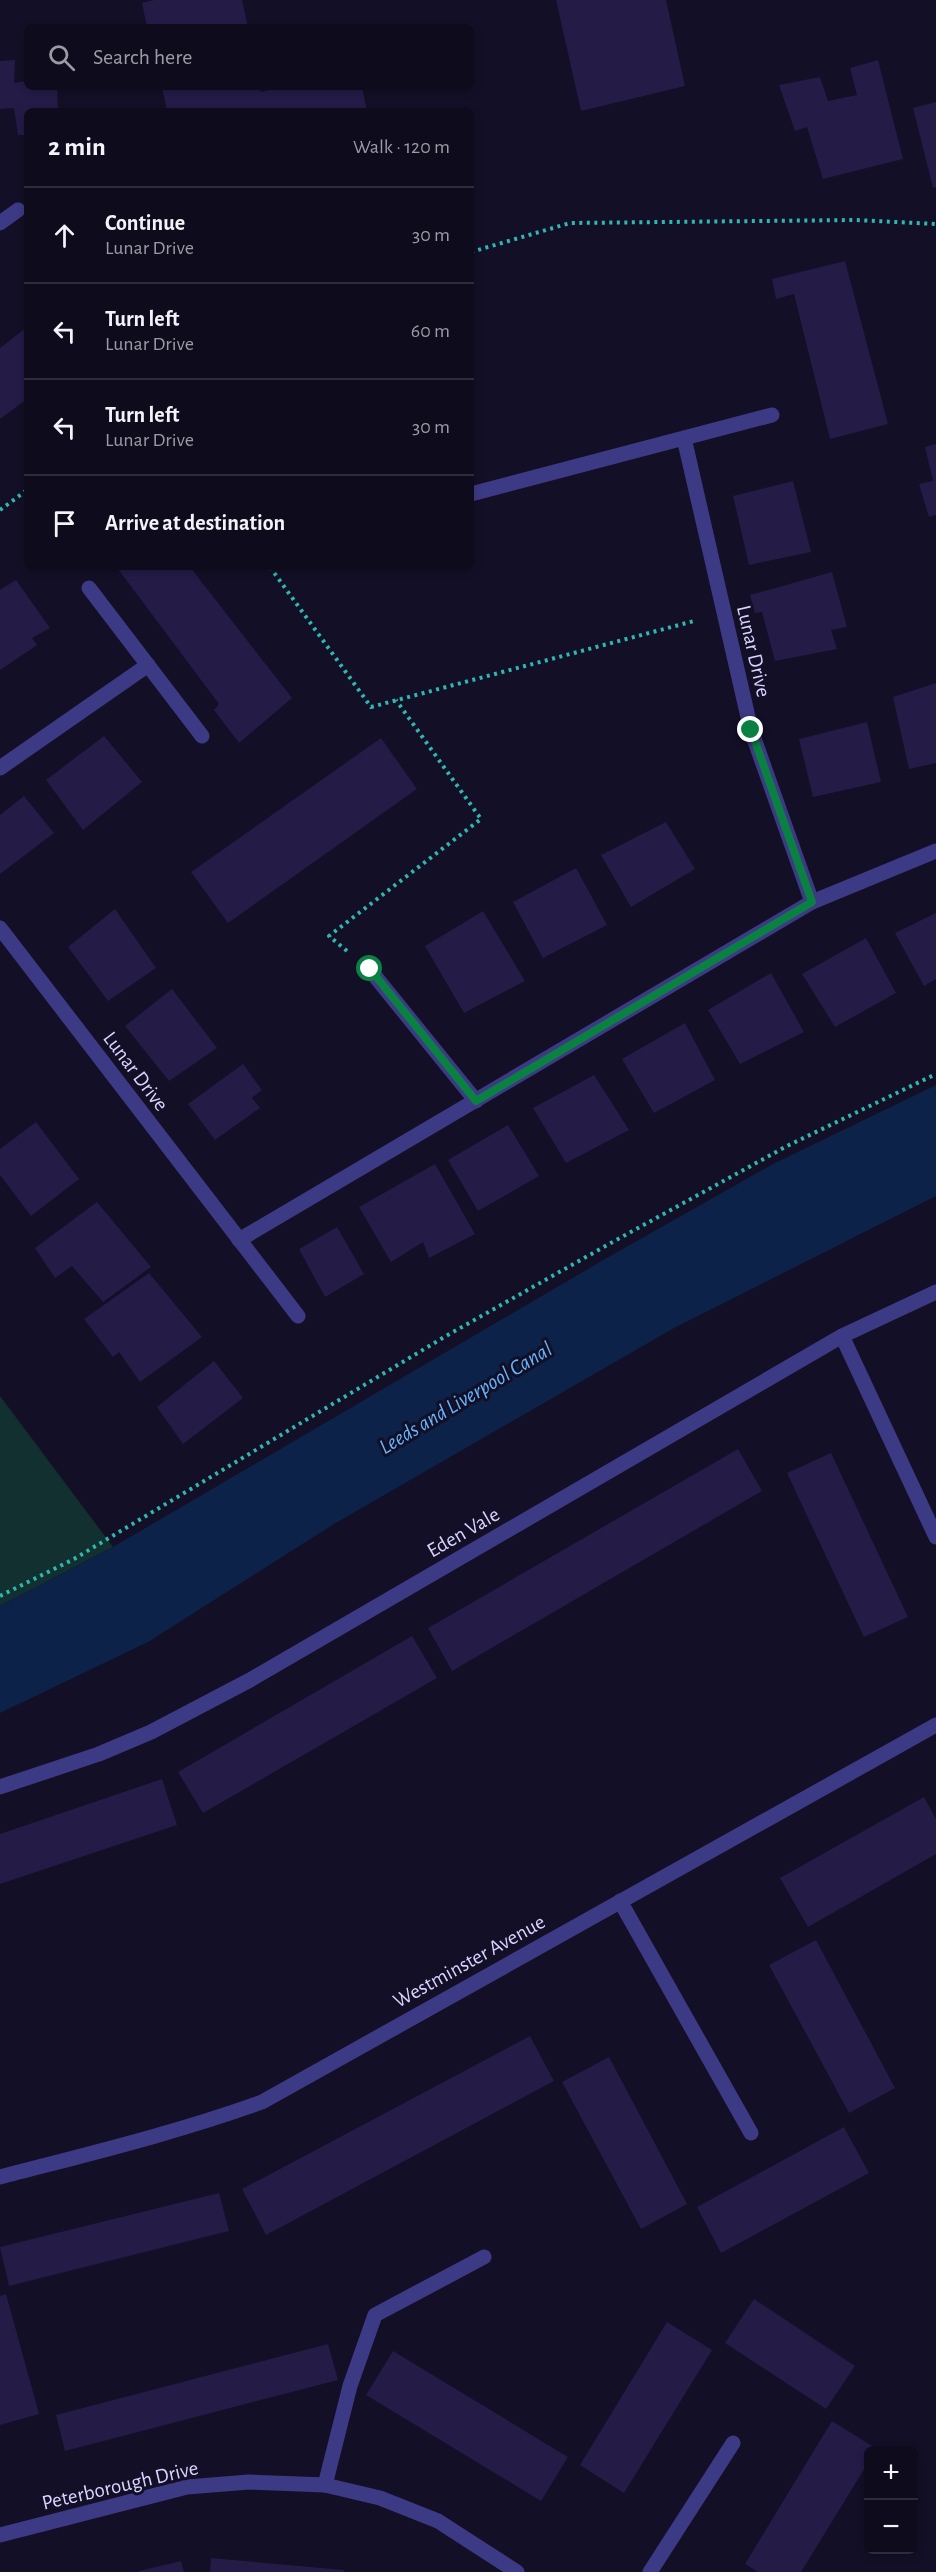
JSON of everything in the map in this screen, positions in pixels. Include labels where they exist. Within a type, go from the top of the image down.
[{"type":"street","points":[[0,224],[18,210]]},
{"type":"street","points":[[474,493],[772,415]]},
{"type":"street","name":"Lunar Drive","points":[[684,438],[751,730],[812,902]]},
{"type":"street","points":[[89,588],[202,736]]},
{"type":"street","points":[[0,768],[148,665]]},
{"type":"street","points":[[239,1240],[812,902],[936,851]]},
{"type":"street","name":"Lunar Drive","points":[[0,928],[298,1316]]},
{"type":"street","points":[[370,969],[476,1101]]},
{"type":"street","name":"Eden Vale","points":[[0,1787],[99,1754],[141,1736],[250,1680],[842,1336],[936,1292]]},
{"type":"street","points":[[842,1336],[936,1537]]},
{"type":"street","name":"Westminster Avenue","points":[[0,2177],[209,2121],[262,2102],[936,1725]]},
{"type":"street","points":[[620,1901],[751,2133]]},
{"type":"street","points":[[325,2485],[350,2386],[375,2315],[484,2257]]},
{"type":"street","points":[[650,2572],[733,2443]]},
{"type":"street","name":"Peterborough Drive","points":[[0,2535],[187,2487],[249,2482],[325,2485],[380,2498],[438,2521],[517,2572]]},
{"type":"path","points":[[474,251],[570,224],[855,220],[936,224]]},
{"type":"path","points":[[0,510],[24,492]]},
{"type":"path","points":[[272,570],[371,707],[724,614]]},
{"type":"path","points":[[370,969],[329,936],[481,819],[396,700]]},
{"type":"path","points":[[0,1596],[74,1559],[446,1336],[609,1244],[788,1146],[936,1074]]},
{"type":"green space","points":[[0,1396],[113,1547],[0,1606]]},
{"type":"water","name":"Leeds and Liverpool Canal","points":[[936,1085],[936,1196],[674,1328],[334,1524],[148,1642],[0,1713],[0,1606],[113,1547],[605,1259],[773,1164]]},
{"type":"building","points":[[154,0],[242,0],[247,24],[146,24],[142,3]]},
{"type":"building","points":[[556,0],[666,0],[685,86],[581,111]]},
{"type":"building","points":[[15,60],[14,83],[24,81],[24,90],[57,90],[58,108],[24,108],[24,135],[18,135],[14,108],[0,109],[0,61]]},
{"type":"building","points":[[878,60],[903,159],[823,179],[807,127],[795,131],[779,85],[820,77],[828,101],[857,95],[850,68]]},
{"type":"building","points":[[163,90],[261,90],[261,92],[268,90],[363,90],[366,108],[166,108]]},
{"type":"building","points":[[936,102],[936,187],[933,188],[913,108]]},
{"type":"building","points":[[845,261],[888,424],[830,439],[794,294],[776,299],[772,279]]},
{"type":"building","points":[[24,329],[24,401],[0,419],[0,348]]},
{"type":"building","points":[[936,444],[936,515],[929,517],[919,484],[933,481],[925,447]]},
{"type":"building","points":[[793,481],[811,552],[749,565],[733,496]]},
{"type":"building","points":[[119,570],[192,570],[292,698],[239,743],[214,710],[219,704]]},
{"type":"building","points":[[832,572],[847,627],[831,630],[837,649],[775,661],[762,612],[755,613],[750,595]]},
{"type":"building","points":[[16,580],[50,628],[32,638],[37,645],[0,670],[0,590]]},
{"type":"building","points":[[936,683],[936,763],[909,769],[893,697]]},
{"type":"building","points":[[867,722],[881,782],[813,797],[799,739]]},
{"type":"building","points":[[104,736],[142,782],[83,830],[46,780]]},
{"type":"building","points":[[381,738],[417,789],[228,923],[191,872]]},
{"type":"building","points":[[24,796],[54,833],[0,874],[0,815]]},
{"type":"building","points":[[666,822],[695,869],[631,907],[601,855]]},
{"type":"building","points":[[576,868],[607,925],[543,958],[513,902]]},
{"type":"building","points":[[115,909],[156,968],[108,1001],[68,947]]},
{"type":"building","points":[[483,911],[525,981],[464,1013],[425,946]]},
{"type":"building","points":[[936,913],[936,979],[924,986],[895,933]]},
{"type":"building","points":[[866,938],[896,993],[835,1027],[802,974]]},
{"type":"building","points":[[771,973],[804,1032],[740,1064],[708,1010]]},
{"type":"building","points":[[172,989],[217,1048],[169,1081],[125,1026]]},
{"type":"building","points":[[685,1023],[715,1080],[654,1113],[622,1059]]},
{"type":"building","points":[[243,1064],[262,1090],[252,1098],[260,1108],[215,1140],[188,1104]]},
{"type":"building","points":[[594,1075],[629,1130],[566,1163],[533,1108]]},
{"type":"building","points":[[36,1122],[79,1179],[31,1216],[0,1175],[0,1149]]},
{"type":"building","points":[[508,1125],[539,1176],[478,1211],[448,1160]]},
{"type":"building","points":[[435,1164],[475,1234],[429,1258],[423,1242],[391,1262],[359,1207]]},
{"type":"building","points":[[97,1202],[151,1267],[103,1302],[72,1266],[55,1278],[35,1248]]},
{"type":"building","points":[[337,1227],[364,1274],[325,1297],[299,1249]]},
{"type":"building","points":[[149,1273],[202,1337],[140,1382],[119,1352],[113,1357],[84,1319]]},
{"type":"building","points":[[214,1361],[243,1398],[183,1444],[157,1407]]},
{"type":"building","points":[[738,1449],[762,1491],[452,1671],[428,1628]]},
{"type":"building","points":[[831,1453],[908,1617],[864,1637],[787,1473]]},
{"type":"building","points":[[412,1636],[437,1678],[203,1813],[178,1772]]},
{"type":"building","points":[[162,1779],[177,1825],[0,1884],[0,1834]]},
{"type":"building","points":[[924,1797],[936,1819],[936,1854],[808,1927],[780,1878]]},
{"type":"building","points":[[816,1940],[895,2088],[849,2113],[769,1965]]},
{"type":"building","points":[[530,2036],[554,2081],[266,2235],[242,2189]]},
{"type":"building","points":[[609,2057],[687,2204],[641,2229],[562,2082]]},
{"type":"building","points":[[844,2127],[869,2173],[721,2253],[697,2207]]},
{"type":"building","points":[[219,2193],[229,2231],[9,2286],[0,2247]]},
{"type":"building","points":[[6,2294],[39,2414],[0,2425],[0,2296]]},
{"type":"building","points":[[754,2299],[855,2366],[826,2409],[725,2343]]},
{"type":"building","points":[[667,2322],[712,2350],[624,2493],[580,2465]]},
{"type":"building","points":[[328,2344],[338,2380],[65,2451],[56,2415]]},
{"type":"building","points":[[393,2351],[568,2457],[541,2501],[366,2395]]},
{"type":"building","points":[[832,2421],[872,2446],[864,2446],[864,2470],[801,2572],[758,2572],[745,2564]]},
{"type":"building","points":[[211,2558],[344,2570],[344,2572],[210,2572]]},
{"type":"building","points":[[181,2561],[184,2572],[139,2572],[139,2571]]},
{"type":"route","points":[[370,969],[476,1101],[812,902],[751,730]]}]
